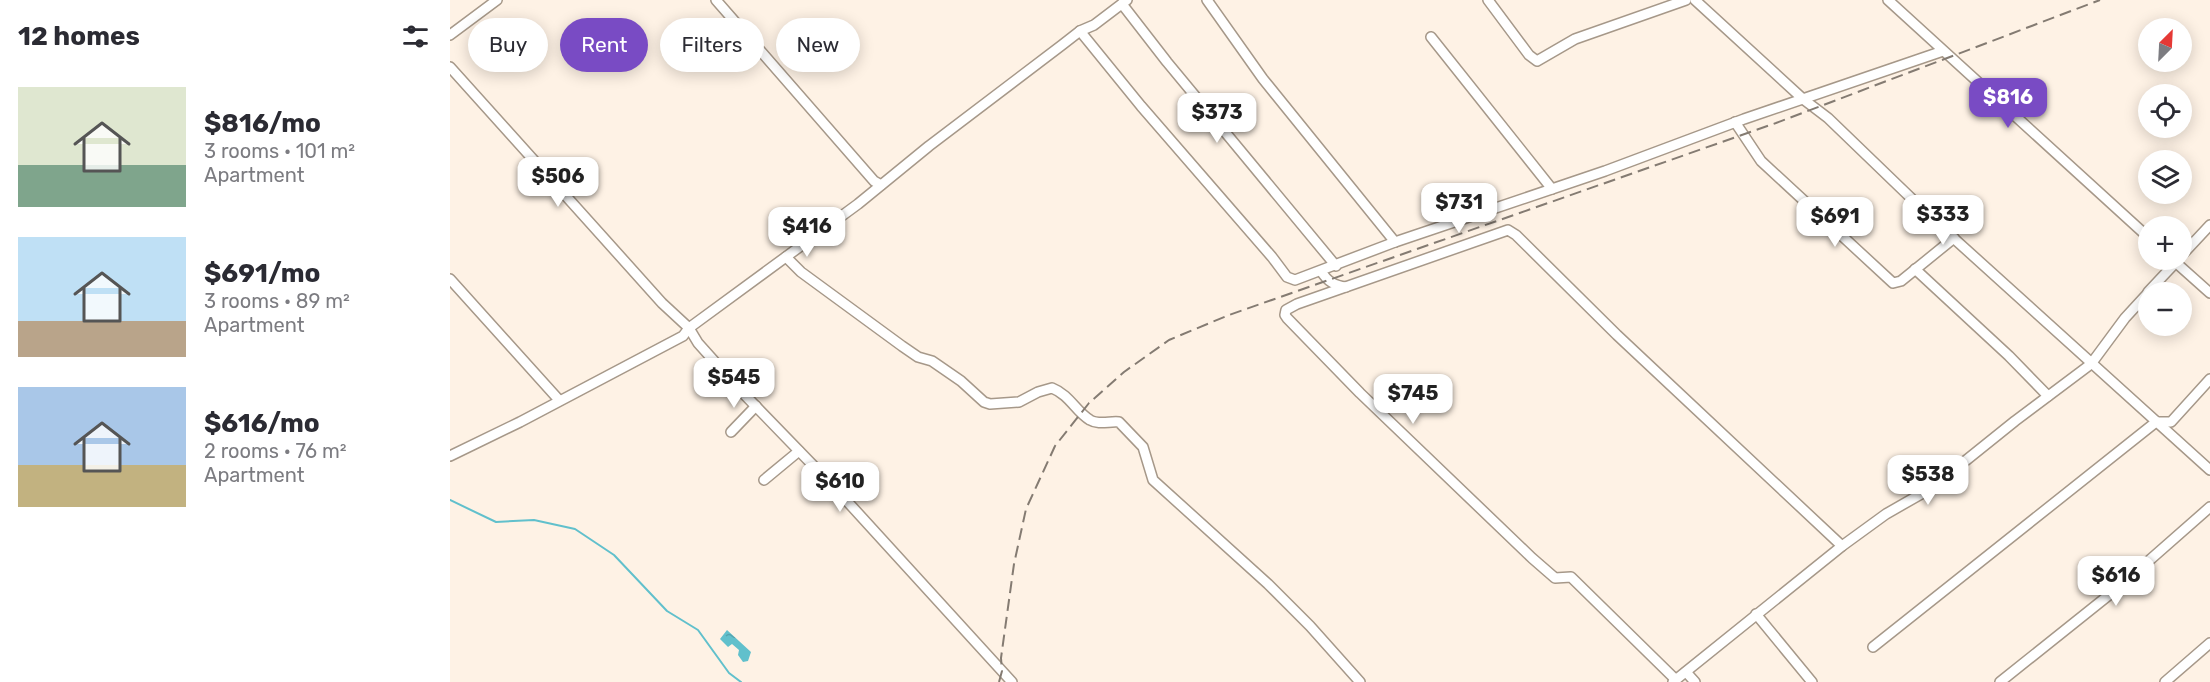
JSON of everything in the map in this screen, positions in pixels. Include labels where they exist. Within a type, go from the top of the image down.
[{"type":"street","points":[[450,35],[497,0]]},
{"type":"street","points":[[716,0],[874,181],[881,185]]},
{"type":"street","points":[[1207,0],[1263,79],[1395,242]]},
{"type":"street","points":[[1488,0],[1529,55],[1537,61],[1575,39],[1686,0]]},
{"type":"street","points":[[1695,0],[1803,99],[1828,118],[1953,238],[2210,470]]},
{"type":"street","points":[[1888,0],[2138,228]]},
{"type":"street","points":[[450,456],[683,336],[689,328],[881,185],[1080,31],[1094,24],[1124,2],[1167,62],[1336,266]]},
{"type":"street","points":[[1080,31],[1109,69],[1272,257],[1287,278],[1295,280],[1395,242],[1943,51]]},
{"type":"street","points":[[1431,37],[1552,189]]},
{"type":"street","points":[[450,67],[616,252],[689,328],[698,343],[1012,682]]},
{"type":"street","points":[[1735,122],[1761,161],[1888,279],[1897,283],[1953,238]]},
{"type":"street","points":[[2192,244],[2210,225]]},
{"type":"street","points":[[1842,546],[1508,230],[1289,307],[1285,315],[1353,386],[1532,558],[1555,578],[1571,577],[1675,681],[1842,546],[1886,514],[1944,477],[2091,364],[2138,304]]},
{"type":"street","points":[[786,257],[801,272],[902,346],[918,357],[932,361],[961,381],[984,402],[999,405],[1019,402],[1038,392],[1053,388],[1066,396],[1089,420],[1099,423],[1119,422],[1143,447],[1153,480],[1268,584],[1310,626],[1360,682]]},
{"type":"street","points":[[1915,269],[2009,356],[2048,396]]},
{"type":"street","points":[[2157,282],[2168,270]]},
{"type":"street","points":[[2188,270],[2210,293]]},
{"type":"street","points":[[1321,271],[1328,281],[1338,286],[1348,287]]},
{"type":"street","points":[[450,279],[559,400]]},
{"type":"street","points":[[1873,647],[2156,422],[2171,422],[2210,379]]},
{"type":"street","points":[[731,432],[756,406]]},
{"type":"street","points":[[764,480],[799,451]]},
{"type":"street","points":[[2000,682],[2119,587],[2210,507]]},
{"type":"street","points":[[1756,614],[1812,682]]},
{"type":"street","points":[[2166,682],[2210,643]]},
{"type":"street","points":[[1686,672],[1695,682]]},
{"type":"water","points":[[727,630],[751,652],[748,661],[743,662],[738,655],[739,650],[732,644],[728,647],[720,639]]},
{"type":"waterway","points":[[450,500],[496,522],[534,520],[575,529],[614,555],[667,611],[698,630],[729,673],[741,682]]},
{"type":"railway","points":[[999,682],[1014,564],[1026,509],[1055,446],[1089,403],[1124,372],[1169,340],[1229,315],[1776,123],[2100,0]]}]
